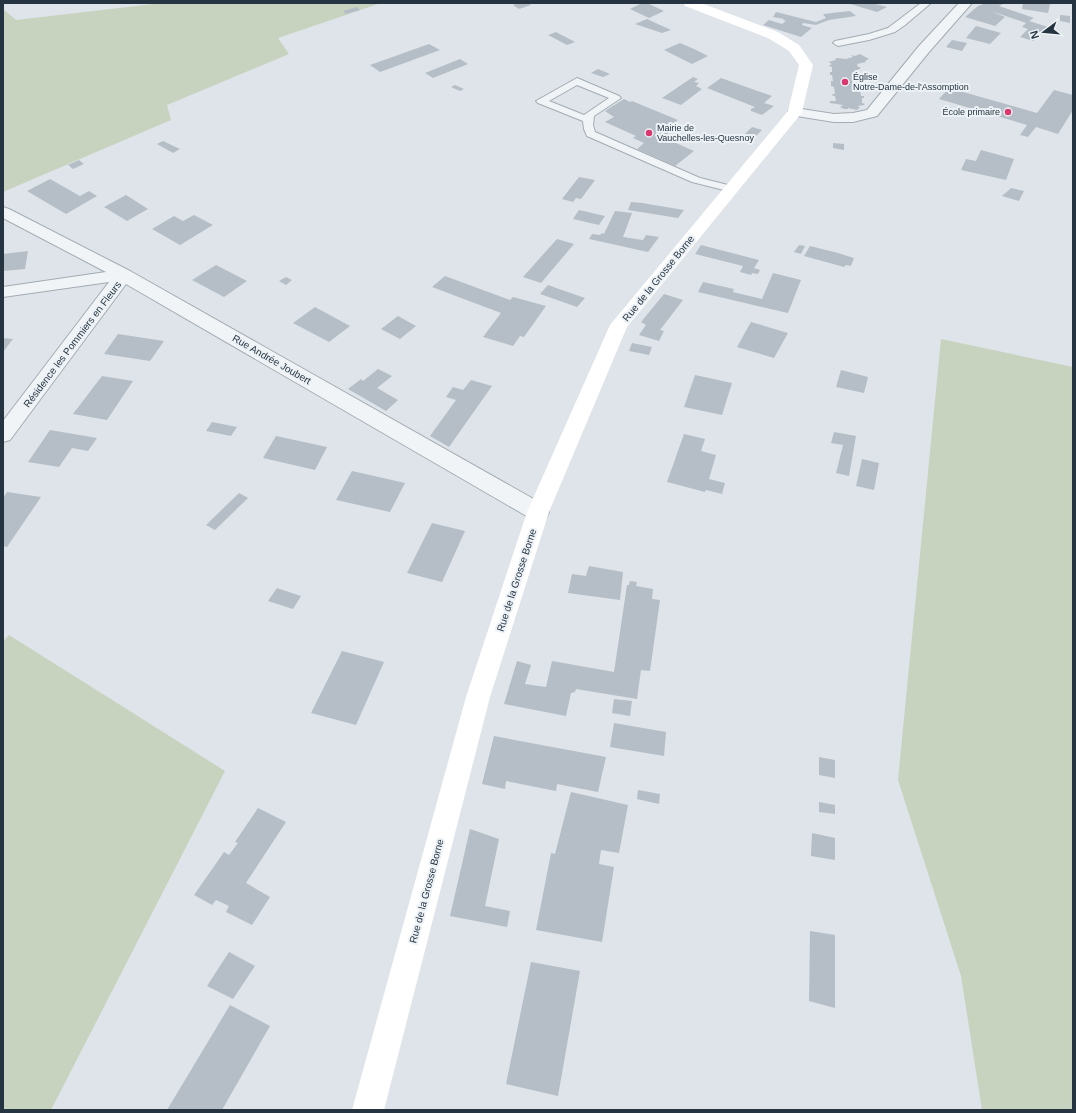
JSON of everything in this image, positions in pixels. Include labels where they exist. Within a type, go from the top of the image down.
[{"type":"street","points":[[690,3],[773,34],[794,48],[806,65],[795,112],[816,117],[859,118],[872,113],[924,49],[966,3]]},
{"type":"street","name":"Rue de la Grosse Borne","points":[[368,1110],[478,697],[538,512],[619,325],[795,112]]},
{"type":"street","name":"Rue Andrée Joubert","points":[[3,212],[124,275],[538,512]]},
{"type":"street","name":"Résidence les Pommiers en Fleurs","points":[[3,292],[124,275]]},
{"type":"street","name":"Résidence les Pommiers en Fleurs","points":[[3,435],[124,275]]},
{"type":"lane","points":[[838,43],[880,34],[898,26],[919,7],[927,3]]},
{"type":"lane","points":[[588,120],[541,102],[577,81],[616,98],[589,115],[587,126],[591,134],[696,180],[732,189]]},
{"type":"green space","points":[[162,3],[381,3],[278,38],[289,54],[167,105],[171,120],[3,192],[3,9],[16,20]]},
{"type":"green space","points":[[941,339],[1073,367],[1073,1110],[982,1110],[961,976],[898,780]]},
{"type":"green space","points":[[9,635],[225,771],[51,1110],[3,1110],[3,642]]},
{"type":"building","points":[[528,3],[531,5],[519,9],[513,5]]},
{"type":"building","points":[[642,3],[647,3],[664,11],[649,18],[630,9]]},
{"type":"building","points":[[847,3],[872,3],[887,7],[877,12]]},
{"type":"building","points":[[986,3],[1001,3],[1003,4],[999,6],[1034,18],[1029,21],[1058,30],[1047,29],[1033,41],[1020,37],[1028,29],[1022,27],[1026,23],[991,11],[1005,17],[995,26],[965,17],[978,6]]},
{"type":"building","points":[[1023,3],[1050,4],[1048,13],[1022,9]]},
{"type":"building","points":[[357,7],[360,10],[346,14],[343,11]]},
{"type":"building","points":[[850,11],[856,16],[829,20],[816,25],[803,23],[802,25],[812,28],[801,37],[763,25],[769,20],[782,24],[786,21],[783,20],[784,19],[773,17],[776,12],[816,22],[826,18],[823,14]]},
{"type":"building","points":[[1060,15],[1070,16],[1070,23],[1060,21]]},
{"type":"building","points":[[647,19],[671,30],[662,33],[635,24]]},
{"type":"building","points":[[976,26],[1001,33],[990,44],[966,38]]},
{"type":"building","points":[[556,32],[575,42],[567,45],[548,35]]},
{"type":"building","points":[[952,40],[967,43],[962,51],[946,47]]},
{"type":"building","points":[[680,43],[708,56],[692,64],[664,50]]},
{"type":"building","points":[[429,44],[440,50],[380,72],[370,65]]},
{"type":"building","name":"Église Notre-Dame-de-l'Assomption","points":[[860,54],[869,59],[865,61],[866,62],[857,64],[858,67],[860,67],[860,69],[858,69],[859,74],[861,74],[861,76],[859,76],[863,89],[860,89],[861,96],[864,96],[864,98],[862,98],[862,103],[865,104],[857,106],[860,107],[857,110],[848,108],[844,109],[840,107],[843,105],[830,103],[830,101],[836,101],[835,96],[832,94],[835,94],[834,87],[831,86],[831,81],[833,81],[830,72],[832,72],[832,67],[829,66],[831,63],[828,62],[836,60],[835,59],[837,58],[846,59],[853,57],[851,55],[855,56]]},
{"type":"building","points":[[460,59],[468,64],[433,78],[425,73]]},
{"type":"building","points":[[598,69],[610,74],[603,77],[591,73]]},
{"type":"building","points":[[693,77],[698,79],[694,82],[699,83],[696,86],[702,89],[681,105],[662,98]]},
{"type":"building","points":[[721,78],[772,96],[764,103],[774,106],[762,115],[751,111],[751,109],[755,107],[707,88]]},
{"type":"building","points":[[455,85],[464,89],[460,91],[451,87]]},
{"type":"building","name":"École primaire","points":[[949,88],[1037,113],[1054,90],[1073,95],[1073,110],[1058,134],[1036,127],[1028,137],[1020,135],[1027,125],[939,99]]},
{"type":"building","name":"Mairie de Vauchelles-les-Quesnoy","points":[[624,99],[678,120],[665,129],[669,135],[669,140],[694,151],[675,166],[637,149],[644,143],[633,138],[636,136],[605,122],[614,117],[605,111]]},
{"type":"building","points":[[752,127],[762,130],[754,138],[745,134]]},
{"type":"building","points":[[163,141],[180,149],[173,153],[157,144]]},
{"type":"building","points":[[833,143],[844,144],[844,150],[833,148]]},
{"type":"building","points":[[981,150],[1014,159],[1006,180],[961,170],[966,159],[976,161]]},
{"type":"building","points":[[79,160],[84,164],[73,169],[68,165]]},
{"type":"building","points":[[579,177],[595,180],[581,199],[576,198],[573,202],[562,199]]},
{"type":"building","points":[[50,179],[80,196],[89,191],[97,196],[66,214],[27,191]]},
{"type":"building","points":[[1011,188],[1024,191],[1019,201],[1002,196]]},
{"type":"building","points":[[126,195],[148,209],[127,221],[104,207]]},
{"type":"building","points":[[631,202],[684,210],[678,218],[628,210]]},
{"type":"building","points":[[579,210],[605,216],[599,225],[573,219]]},
{"type":"building","points":[[615,211],[632,213],[623,237],[643,240],[646,235],[659,237],[648,252],[589,239],[592,234],[604,234]]},
{"type":"building","points":[[194,215],[213,225],[180,245],[152,229],[174,216],[183,221]]},
{"type":"building","points":[[557,239],[574,244],[541,283],[523,277]]},
{"type":"building","points":[[701,245],[759,260],[754,268],[760,270],[758,274],[752,273],[751,275],[740,272],[743,266],[695,254]]},
{"type":"building","points":[[799,245],[805,246],[801,254],[794,252]]},
{"type":"building","points":[[810,246],[854,258],[851,266],[846,265],[844,267],[804,256]]},
{"type":"building","points":[[28,251],[25,269],[3,271],[3,254]]},
{"type":"building","points":[[216,265],[247,281],[224,297],[192,280]]},
{"type":"building","points":[[773,273],[801,280],[788,313],[698,292],[703,282],[734,289],[733,292],[762,299]]},
{"type":"building","points":[[445,276],[510,300],[513,297],[546,306],[524,337],[520,336],[513,346],[483,337],[501,313],[432,287]]},
{"type":"building","points":[[286,277],[292,280],[286,285],[279,281]]},
{"type":"building","points":[[548,285],[585,298],[577,307],[540,294]]},
{"type":"building","points":[[664,294],[683,300],[660,330],[664,331],[659,341],[639,335],[646,325],[641,322]]},
{"type":"building","points":[[315,307],[350,326],[329,342],[293,323]]},
{"type":"building","points":[[398,316],[416,326],[400,339],[381,329]]},
{"type":"building","points":[[751,322],[788,333],[774,358],[737,347]]},
{"type":"building","points":[[118,334],[164,341],[150,361],[104,354]]},
{"type":"building","points":[[3,338],[13,339],[3,352]]},
{"type":"building","points":[[632,343],[652,347],[649,355],[629,351]]},
{"type":"building","points":[[378,369],[392,376],[377,388],[398,400],[386,411],[348,389],[361,379],[363,381]]},
{"type":"building","points":[[841,370],[868,377],[864,393],[836,387]]},
{"type":"building","points":[[695,375],[732,383],[722,415],[684,407]]},
{"type":"building","points":[[102,376],[133,381],[107,420],[73,414]]},
{"type":"building","points":[[471,380],[492,386],[449,447],[430,436],[456,400],[446,397],[453,387],[463,390]]},
{"type":"building","points":[[212,422],[237,427],[231,436],[206,431]]},
{"type":"building","points":[[50,430],[97,438],[88,451],[72,448],[59,467],[28,462]]},
{"type":"building","points":[[834,432],[856,436],[849,476],[836,473],[843,445],[831,443]]},
{"type":"building","points":[[684,434],[705,439],[701,451],[716,455],[709,479],[725,483],[722,494],[706,490],[705,492],[667,482]]},
{"type":"building","points":[[276,436],[327,447],[315,470],[263,458]]},
{"type":"building","points":[[862,459],[879,463],[874,490],[856,486]]},
{"type":"building","points":[[352,471],[405,483],[390,512],[336,500]]},
{"type":"building","points":[[7,492],[41,497],[7,547],[3,546],[3,498]]},
{"type":"building","points":[[239,493],[248,498],[215,530],[206,525]]},
{"type":"building","points":[[432,523],[465,531],[442,582],[407,573]]},
{"type":"building","points":[[589,566],[623,572],[620,600],[568,593],[572,574],[586,576]]},
{"type":"building","points":[[630,581],[637,582],[636,586],[653,589],[652,599],[660,600],[650,671],[641,670],[637,699],[576,689],[575,692],[571,693],[566,716],[504,704],[517,661],[531,665],[525,684],[546,687],[552,661],[614,672],[627,585],[629,585]]},
{"type":"building","points":[[277,588],[301,596],[293,609],[268,601]]},
{"type":"building","points":[[342,651],[384,662],[356,725],[311,713]]},
{"type":"building","points":[[614,699],[632,701],[630,716],[612,713]]},
{"type":"building","points":[[614,723],[666,732],[664,756],[610,747]]},
{"type":"building","points":[[494,736],[606,757],[598,792],[557,784],[556,791],[506,781],[505,789],[482,784]]},
{"type":"building","points":[[819,757],[835,760],[835,778],[819,775]]},
{"type":"building","points":[[638,790],[660,794],[659,804],[637,799]]},
{"type":"building","points":[[571,792],[628,805],[619,853],[601,850],[599,864],[614,867],[602,942],[536,930],[551,853],[555,854]]},
{"type":"building","points":[[819,802],[835,805],[835,814],[819,812]]},
{"type":"building","points":[[258,808],[286,822],[246,883],[270,897],[252,925],[226,912],[229,906],[216,900],[212,905],[194,895],[224,852],[229,855],[238,843],[235,842]]},
{"type":"building","points":[[470,829],[499,839],[485,906],[510,911],[507,927],[450,916]]},
{"type":"building","points":[[812,833],[835,838],[835,860],[811,856]]},
{"type":"building","points":[[810,931],[835,935],[835,1008],[809,1001]]},
{"type":"building","points":[[229,952],[255,966],[233,999],[207,986]]},
{"type":"building","points":[[531,962],[580,971],[558,1096],[506,1084]]},
{"type":"building","points":[[230,1005],[270,1026],[222,1110],[167,1110]]},
{"type":"place","name":"Église Notre-Dame-de-l'Assomption","points":[[845,82]]},
{"type":"place","name":"École primaire","points":[[1008,112]]},
{"type":"place","name":"Mairie de Vauchelles-les-Quesnoy","points":[[649,133]]}]
